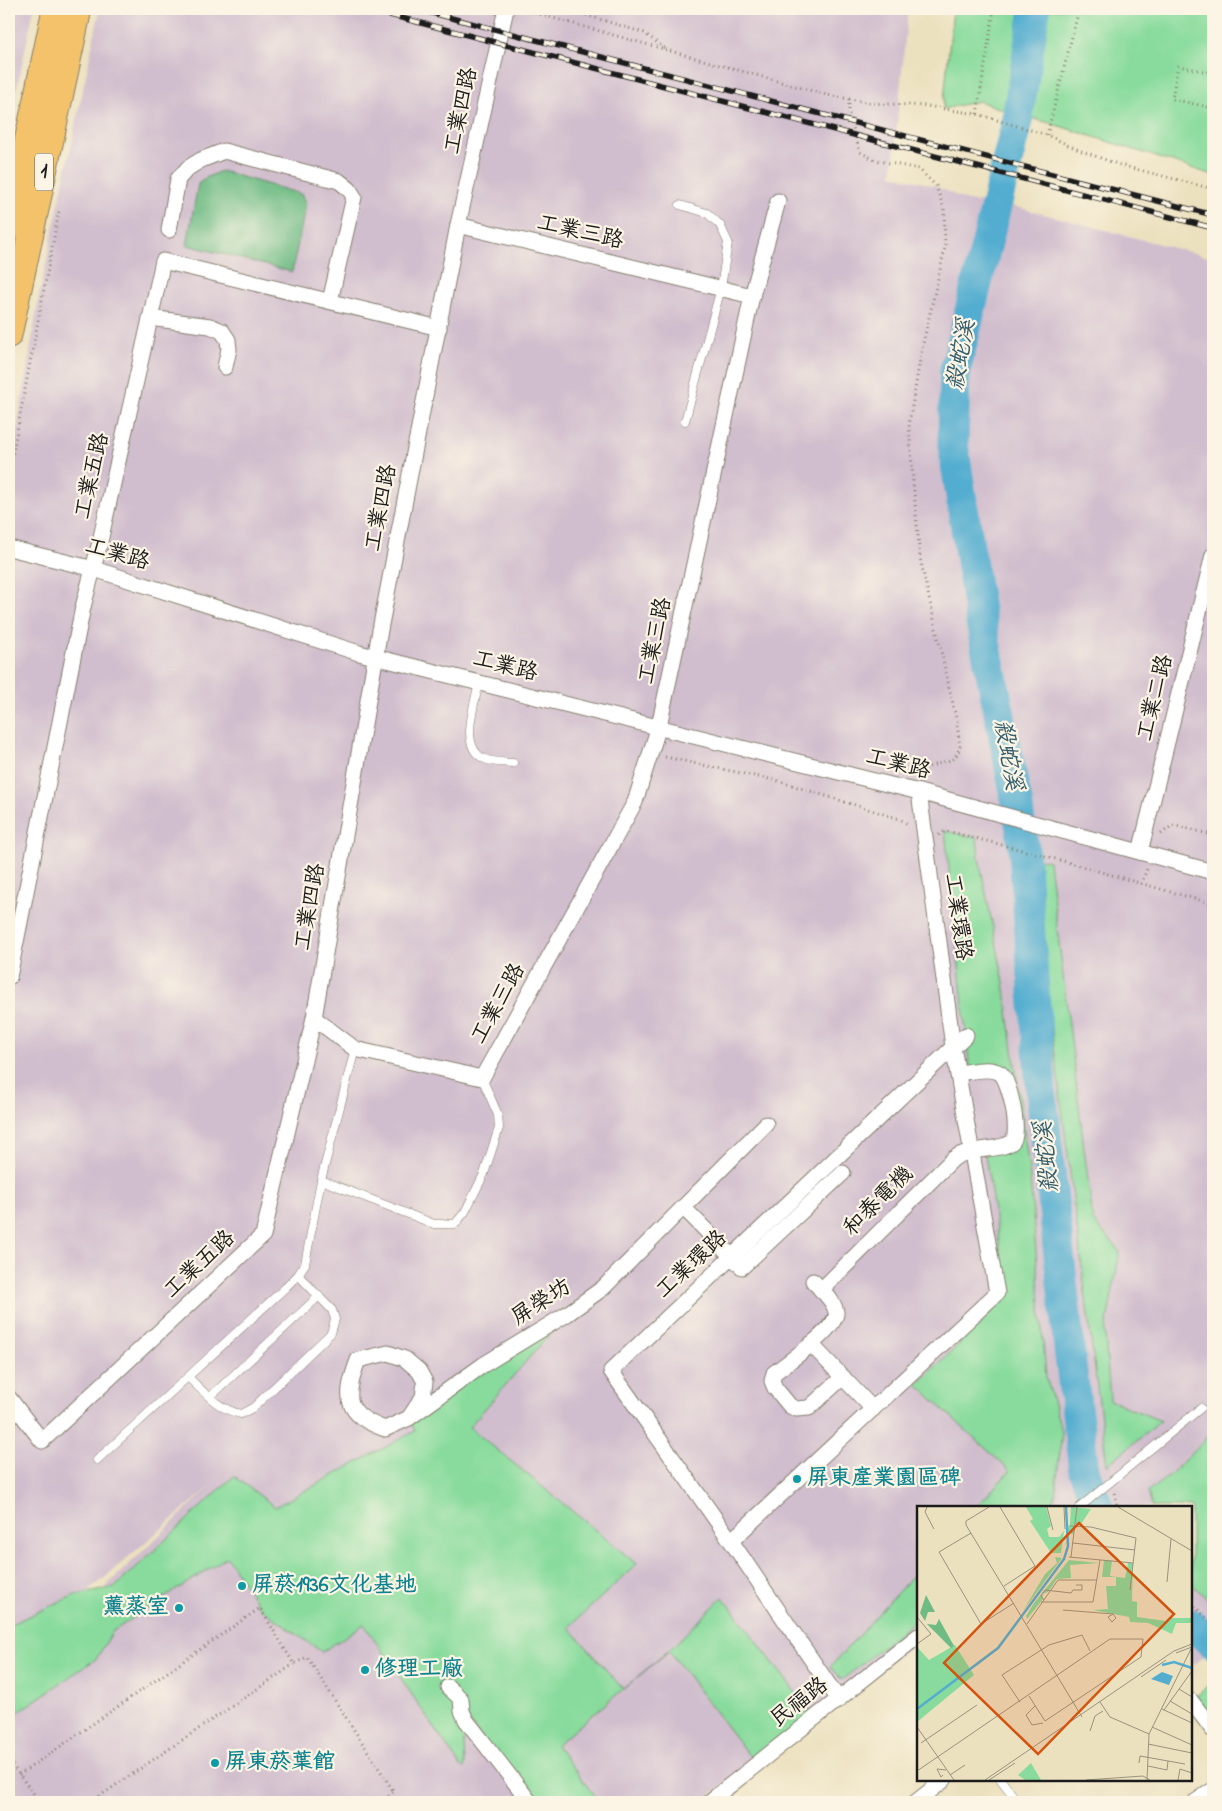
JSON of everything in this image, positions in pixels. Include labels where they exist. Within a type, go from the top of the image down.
[{"type":"main road","name":"1","points":[[9,228],[55,9]]},
{"type":"main road","name":"1","points":[[9,335],[79,9]]},
{"type":"street","name":"工業四路","points":[[314,1018],[375,657],[458,225],[506,9]]},
{"type":"street","points":[[169,230],[178,179],[188,168],[201,160],[224,151],[338,181],[349,188],[354,197],[330,301]]},
{"type":"street","points":[[752,296],[778,201]]},
{"type":"street","name":"工業三路","points":[[314,1018],[355,1048],[482,1078],[635,802],[659,726],[752,296],[458,225]]},
{"type":"street","name":"工業五路","points":[[9,977],[84,607],[164,261],[439,328]]},
{"type":"street","points":[[150,318],[210,326],[222,331],[228,340],[229,349],[225,367]]},
{"type":"street","name":"工業路","points":[[9,548],[94,569],[375,657],[919,792],[1140,852]]},
{"type":"street","name":"工業二路","points":[[1140,852],[1213,555]]},
{"type":"street","name":"工業環路","points":[[731,1540],[997,1293],[958,1073],[919,792]]},
{"type":"street","points":[[1140,852],[1213,872]]},
{"type":"street","name":"工業五路","points":[[9,1398],[42,1440],[263,1235],[314,1018]]},
{"type":"street","name":"工業環路","points":[[839,1700],[731,1540],[611,1371],[966,1035]]},
{"type":"street","name":"和泰電機","points":[[843,1377],[809,1408],[803,1410],[790,1406],[778,1392],[772,1381],[774,1373],[829,1328],[837,1315],[835,1305],[817,1285],[953,1159],[961,1153],[1006,1145],[1014,1141],[1017,1134],[1009,1089],[1002,1074],[993,1070],[958,1073]]},
{"type":"street","name":"屏榮坊","points":[[409,1418],[423,1397],[425,1382],[419,1371],[405,1359],[388,1353],[358,1360],[350,1385],[349,1401],[355,1411],[367,1422],[385,1429],[409,1418],[483,1365],[567,1314],[603,1288],[766,1124]]},
{"type":"street","points":[[683,1207],[742,1266],[843,1173]]},
{"type":"street","points":[[811,1344],[873,1409]]},
{"type":"street","name":"民福路","points":[[709,1802],[917,1637]]},
{"type":"street","points":[[448,1687],[461,1699],[462,1711],[466,1720],[530,1802]]},
{"type":"street","points":[[1192,1702],[1213,1730]]},
{"type":"street","points":[[916,1802],[943,1781]]},
{"type":"street","points":[[1195,1802],[1213,1790]]},
{"type":"lane","points":[[680,205],[707,213],[720,225],[728,242],[728,253],[721,288],[685,420]]},
{"type":"lane","points":[[479,682],[470,730],[470,744],[476,753],[484,759],[513,763]]},
{"type":"lane","points":[[97,1460],[298,1275],[305,1264],[321,1180],[355,1048]]},
{"type":"lane","points":[[321,1180],[434,1224],[455,1224],[465,1212],[484,1174],[499,1128],[498,1115],[482,1078]]},
{"type":"lane","points":[[188,1377],[229,1411],[241,1414],[254,1407],[331,1333],[335,1319],[332,1310],[298,1275]]},
{"type":"lane","points":[[210,1397],[318,1296]]},
{"type":"lane","points":[[1081,1506],[1201,1408]]},
{"type":"lane","points":[[1002,1781],[1018,1802]]},
{"type":"path","points":[[520,9],[827,96],[872,103],[926,106],[977,114],[1047,135],[1078,150],[1120,165],[1213,189]]},
{"type":"path","points":[[567,9],[644,33],[669,50]]},
{"type":"path","points":[[977,114],[994,9]]},
{"type":"path","points":[[1047,135],[1079,9]]},
{"type":"path","points":[[1213,73],[1178,66],[1172,98],[1213,108]]},
{"type":"path","points":[[849,99],[849,114],[860,152],[875,160],[919,169],[936,186],[944,209],[945,248],[922,348],[910,424],[912,481],[920,558],[958,722],[960,748],[954,759],[924,768],[919,776],[919,792]]},
{"type":"path","points":[[9,473],[61,202]]},
{"type":"path","points":[[1192,1604],[1213,1624]]},
{"type":"path","points":[[19,1775],[260,1608],[294,1664]]},
{"type":"path","points":[[91,1802],[294,1664],[307,1658],[394,1792],[381,1802]]},
{"type":"path","points":[[9,1760],[40,1802]]},
{"type":"shaded area","points":[[9,9],[34,9],[9,124]]},
{"type":"shaded area","points":[[100,9],[908,9],[892,175],[936,186],[967,201],[1005,204],[1213,258],[1213,1647],[1192,1666],[1192,1506],[917,1506],[917,1644],[840,1693],[701,1802],[9,1802],[9,1679],[212,1485],[9,1660],[9,477],[39,297]]},
{"type":"green space","points":[[953,9],[1213,9],[1213,175],[1050,123],[1018,115],[979,101],[943,109]]},
{"type":"green space","points":[[221,171],[301,194],[306,204],[292,272],[187,245],[198,184],[207,177]]},
{"type":"green space","points":[[945,831],[977,838],[979,859],[1004,982],[1030,1177],[1046,1377],[1062,1432],[1055,1496],[1050,1506],[977,1506],[1010,1471],[917,1385],[1003,1301],[1006,1287],[984,1149],[1014,1141],[1002,1074],[970,1072]]},
{"type":"green space","points":[[1030,857],[1049,861],[1093,1221],[1120,1251],[1105,1333],[1110,1400],[1161,1421],[1107,1465]]},
{"type":"green space","points":[[567,1314],[469,1427],[637,1564],[569,1627],[623,1689],[669,1650],[723,1597],[815,1718],[756,1765],[669,1651],[556,1745],[599,1802],[530,1802],[462,1712],[465,1765],[464,1768],[461,1767],[364,1624],[322,1652],[260,1608],[227,1557],[113,1631],[96,1659],[9,1718],[9,1625],[75,1595],[114,1588],[234,1476],[275,1507],[415,1431],[409,1418]]},
{"type":"green space","points":[[1213,1431],[1213,1605],[1192,1584],[1192,1506],[1152,1506],[1148,1492],[1172,1473]]},
{"type":"green space","points":[[917,1571],[917,1619],[842,1680],[830,1667]]},
{"type":"green space","points":[[1213,1681],[1213,1733],[1192,1702],[1192,1700]]},
{"type":"waterway","name":"殺蛇溪","points":[[1035,9],[1016,126],[955,371],[953,445],[980,617],[1017,802],[1024,851],[1041,1089],[1070,1356],[1084,1471],[1098,1506]]},
{"type":"waterway","name":"殺蛇溪","points":[[1192,1625],[1213,1644]]},
{"type":"railway","points":[[367,9],[1213,228]]},
{"type":"railway","points":[[417,9],[1213,215]]},
{"type":"place","name":"屏東產業園區碑","points":[[797,1479]]},
{"type":"place","name":"屏菸1936文化基地","points":[[242,1586]]},
{"type":"place","name":"薰蒸室","points":[[179,1608]]},
{"type":"place","name":"修理工廠","points":[[365,1670]]},
{"type":"place","name":"屏東菸葉館","points":[[215,1763]]}]
